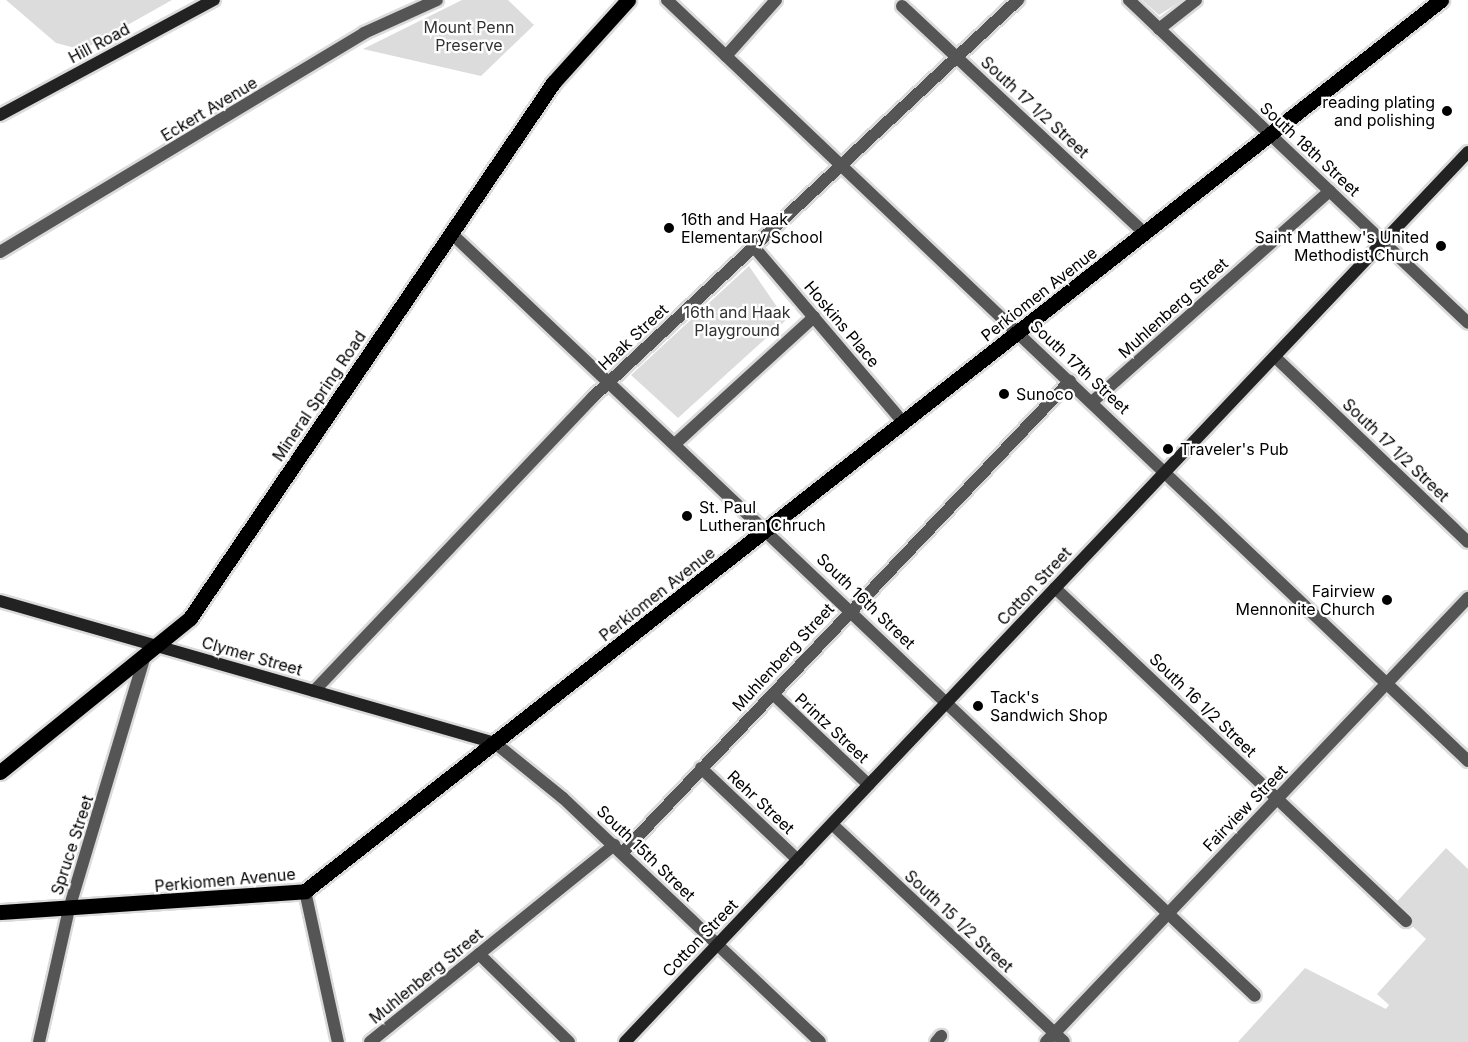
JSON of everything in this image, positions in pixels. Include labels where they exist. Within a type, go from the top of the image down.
[{"type":"main road","name":"Mineral Spring Road","points":[[0,772],[160,647],[200,606],[554,82],[628,0]]},
{"type":"main road","name":"Perkiomen Avenue","points":[[0,912],[305,891],[1440,0]]},
{"type":"street","name":"Hill Road","points":[[0,115],[214,0]]},
{"type":"street","name":"Eckert Avenue","points":[[0,252],[364,33],[437,0]]},
{"type":"street","name":"South 17th Street","points":[[667,0],[1166,471],[1468,761]]},
{"type":"street","points":[[726,56],[776,0]]},
{"type":"street","name":"Haak Street","points":[[314,691],[611,380],[1018,0]]},
{"type":"street","name":"South 18th Street","points":[[1129,0],[1468,322]]},
{"type":"street","points":[[1159,29],[1196,0]]},
{"type":"street","name":"South 17 1/2 Street","points":[[902,6],[1144,234]]},
{"type":"street","name":"Cotton Street","points":[[625,1042],[1468,152]]},
{"type":"street","name":"Muhlenberg Street","points":[[1092,402],[1330,191]]},
{"type":"street","name":"South 16th Street","points":[[451,233],[611,380],[1255,996]]},
{"type":"street","name":"Hoskins Place","points":[[754,247],[904,423]]},
{"type":"street","points":[[676,443],[814,317]]},
{"type":"street","name":"South 17 1/2 Street","points":[[1275,357],[1468,543]]},
{"type":"street","name":"Muhlenberg Street","points":[[370,1042],[479,954],[618,849],[773,694],[850,608],[1070,381]]},
{"type":"street","name":"South 16 1/2 Street","points":[[1055,588],[1406,921]]},
{"type":"street","name":"Fairview Street","points":[[1055,1039],[1168,913],[1468,598]]},
{"type":"street","name":"Clymer Street","points":[[0,601],[495,743]]},
{"type":"street","name":"Spruce Street","points":[[39,1042],[69,909],[144,659]]},
{"type":"street","name":"Printz Street","points":[[773,694],[869,785]]},
{"type":"street","name":"South 15th Street","points":[[495,743],[618,849],[820,1042]]},
{"type":"street","name":"Rehr Street","points":[[701,768],[798,860]]},
{"type":"street","name":"South 15 1/2 Street","points":[[832,824],[1055,1039]]},
{"type":"street","points":[[305,891],[338,1042]]},
{"type":"street","points":[[479,954],[569,1042]]},
{"type":"green space","points":[[6,0],[172,0],[83,50],[56,43]]},
{"type":"green space","name":"Mount Penn Preserve","points":[[462,0],[508,0],[534,25],[481,76],[363,49]]},
{"type":"green space","points":[[1142,0],[1183,0],[1159,15]]},
{"type":"green space","name":"16th and Haak Playground","points":[[749,266],[786,320],[678,418],[631,375]]},
{"type":"green space","points":[[1446,848],[1468,869],[1468,1042],[1238,1042],[1305,968],[1386,1009],[1389,1005],[1377,994],[1426,939],[1392,907]]},
{"type":"place","name":"reading plating and polishing","points":[[1447,111]]},
{"type":"place","name":"16th and Haak Elementary School","points":[[669,228]]},
{"type":"place","name":"Saint Matthew's United Methodist Church","points":[[1441,246]]},
{"type":"place","name":"Sunoco","points":[[1004,394]]},
{"type":"place","name":"Traveler's Pub","points":[[1168,449]]},
{"type":"place","name":"St. Paul Lutheran Chruch","points":[[687,516]]},
{"type":"place","name":"Fairview Mennonite Church","points":[[1387,600]]},
{"type":"place","name":"Tack's Sandwich Shop","points":[[978,706]]}]
